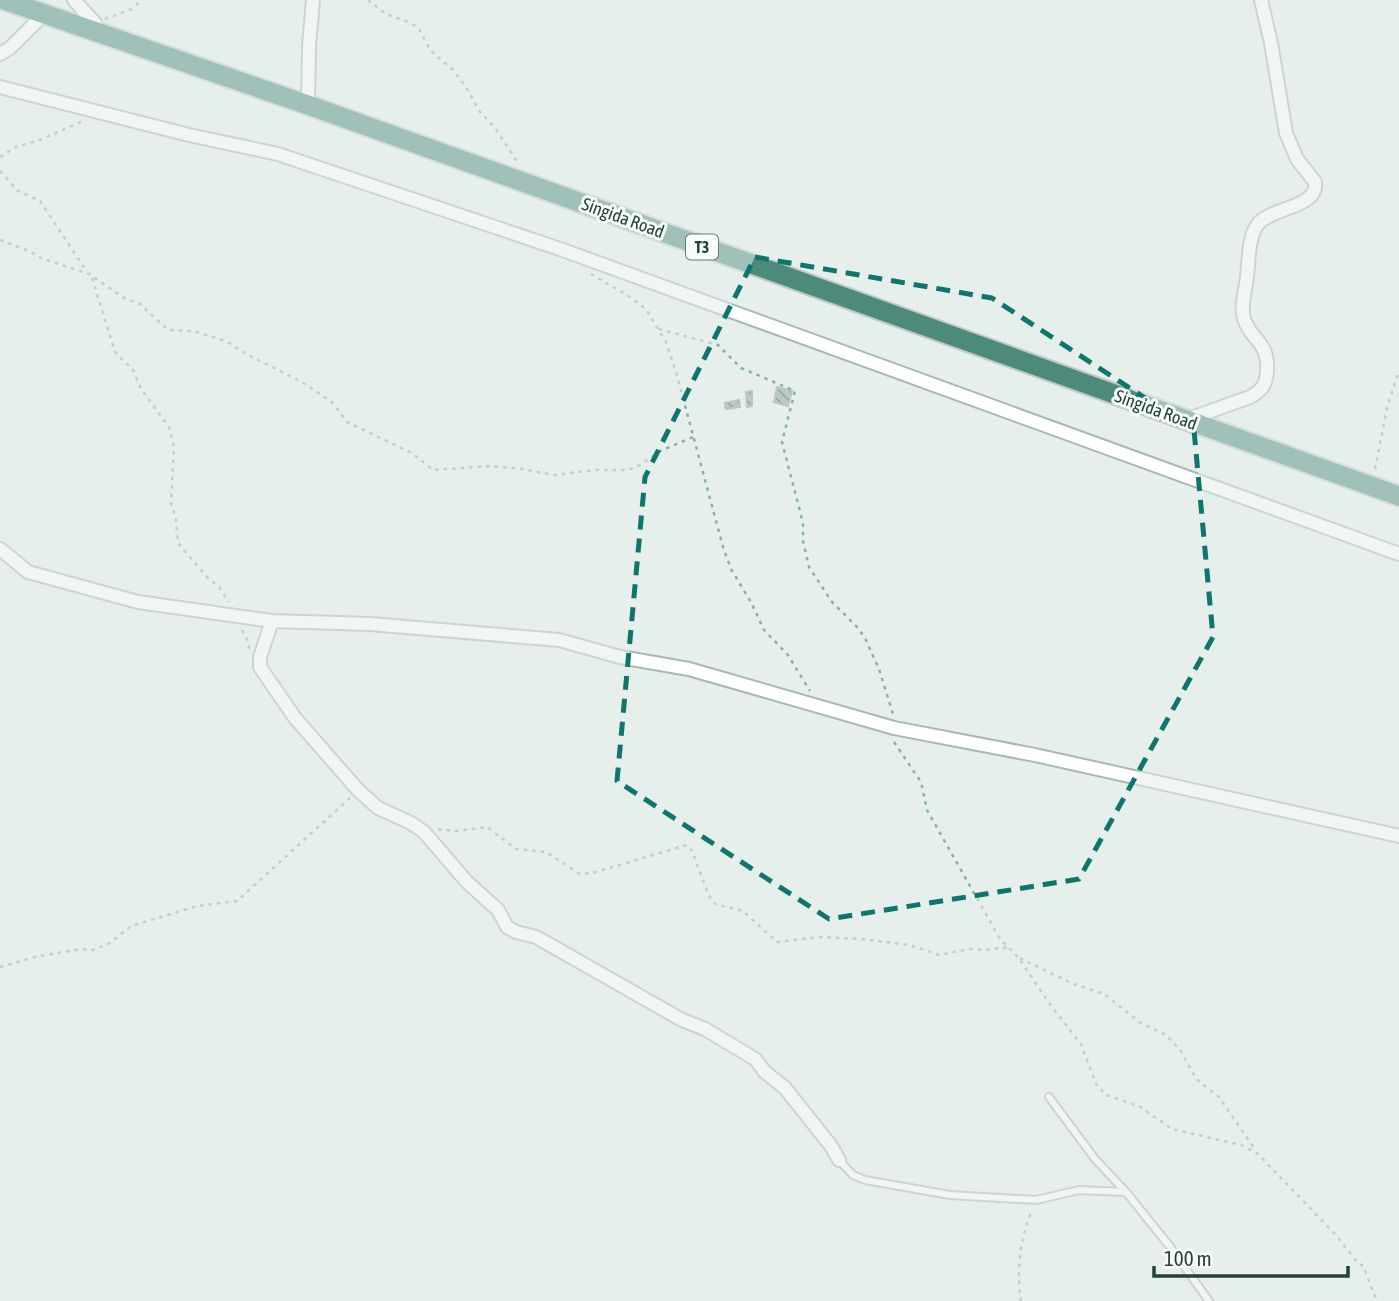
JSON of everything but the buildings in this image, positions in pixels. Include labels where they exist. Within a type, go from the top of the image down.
[{"type":"highway","name":"Singida Road","points":[[4,0],[309,105],[1399,496]]},
{"type":"street","points":[[74,0],[95,23]]},
{"type":"street","points":[[309,105],[309,46],[313,0]]},
{"type":"street","points":[[1185,421],[1250,397],[1258,393],[1265,384],[1267,353],[1244,317],[1252,235],[1261,220],[1305,201],[1313,195],[1316,188],[1315,182],[1290,146],[1286,134],[1261,0]]},
{"type":"street","points":[[0,54],[10,48],[44,14]]},
{"type":"street","points":[[0,87],[189,135],[278,154],[560,249],[1399,554]]},
{"type":"street","points":[[0,549],[28,572],[138,602],[272,621],[369,624],[559,640],[620,657],[689,669],[894,727],[1035,755],[1399,836]]},
{"type":"street","points":[[272,621],[260,657],[263,673],[295,718],[358,790],[383,813],[418,827],[467,882],[495,907],[507,927],[536,937],[682,1020],[705,1029],[751,1055],[765,1072],[785,1088],[839,1160]]},
{"type":"lane","points":[[1049,1097],[1095,1159],[1126,1192],[1171,1248],[1209,1301]]},
{"type":"lane","points":[[839,1160],[853,1175],[865,1180],[950,1195],[1036,1200],[1079,1189],[1126,1192]]},
{"type":"path","points":[[95,23],[132,9],[142,0]]},
{"type":"path","points":[[368,0],[381,11],[419,29],[430,50],[460,78],[480,112],[495,128],[532,186]]},
{"type":"path","points":[[0,157],[16,147],[40,141],[102,112]]},
{"type":"path","points":[[0,171],[18,191],[40,201],[89,274],[115,352],[133,370],[141,389],[169,427],[174,447],[171,503],[178,544],[222,591],[249,643],[249,652],[263,673]]},
{"type":"path","points":[[0,240],[41,258],[89,274],[126,299],[140,304],[168,330],[193,331],[219,337],[302,382],[332,402],[347,422],[412,453],[433,470],[490,466],[554,475],[595,470],[628,470],[660,451],[694,437]]},
{"type":"path","points":[[587,271],[638,302],[654,319],[676,372],[731,569],[764,630],[788,655],[822,708]]},
{"type":"path","points":[[659,329],[718,345],[741,368],[795,390],[782,442],[803,523],[803,541],[809,567],[832,602],[859,628],[865,638],[893,714],[892,739],[921,782],[927,810],[1000,939],[1018,957],[1081,1044],[1096,1084],[1106,1095],[1139,1105],[1172,1129],[1241,1144],[1258,1154]]},
{"type":"path","points":[[1372,486],[1387,408],[1399,370]]},
{"type":"path","points":[[0,967],[39,956],[82,949],[93,950],[110,943],[131,926],[197,906],[237,901],[358,790]]},
{"type":"path","points":[[418,827],[448,831],[487,827],[516,849],[546,852],[580,874],[592,873],[687,845],[716,904],[743,911],[777,942],[819,937],[863,940],[909,945],[939,955],[969,948],[986,950],[1008,947]]},
{"type":"path","points":[[1018,957],[1071,983],[1104,995],[1140,1023],[1166,1035],[1181,1051],[1196,1079],[1220,1097],[1258,1154],[1363,1266],[1377,1301]]},
{"type":"path","points":[[1021,1301],[1019,1257],[1025,1228],[1036,1200]]},
{"type":"highlighted area","points":[[755,257],[992,298],[1194,430],[1213,637],[1079,879],[829,919],[617,781],[645,477]]}]
